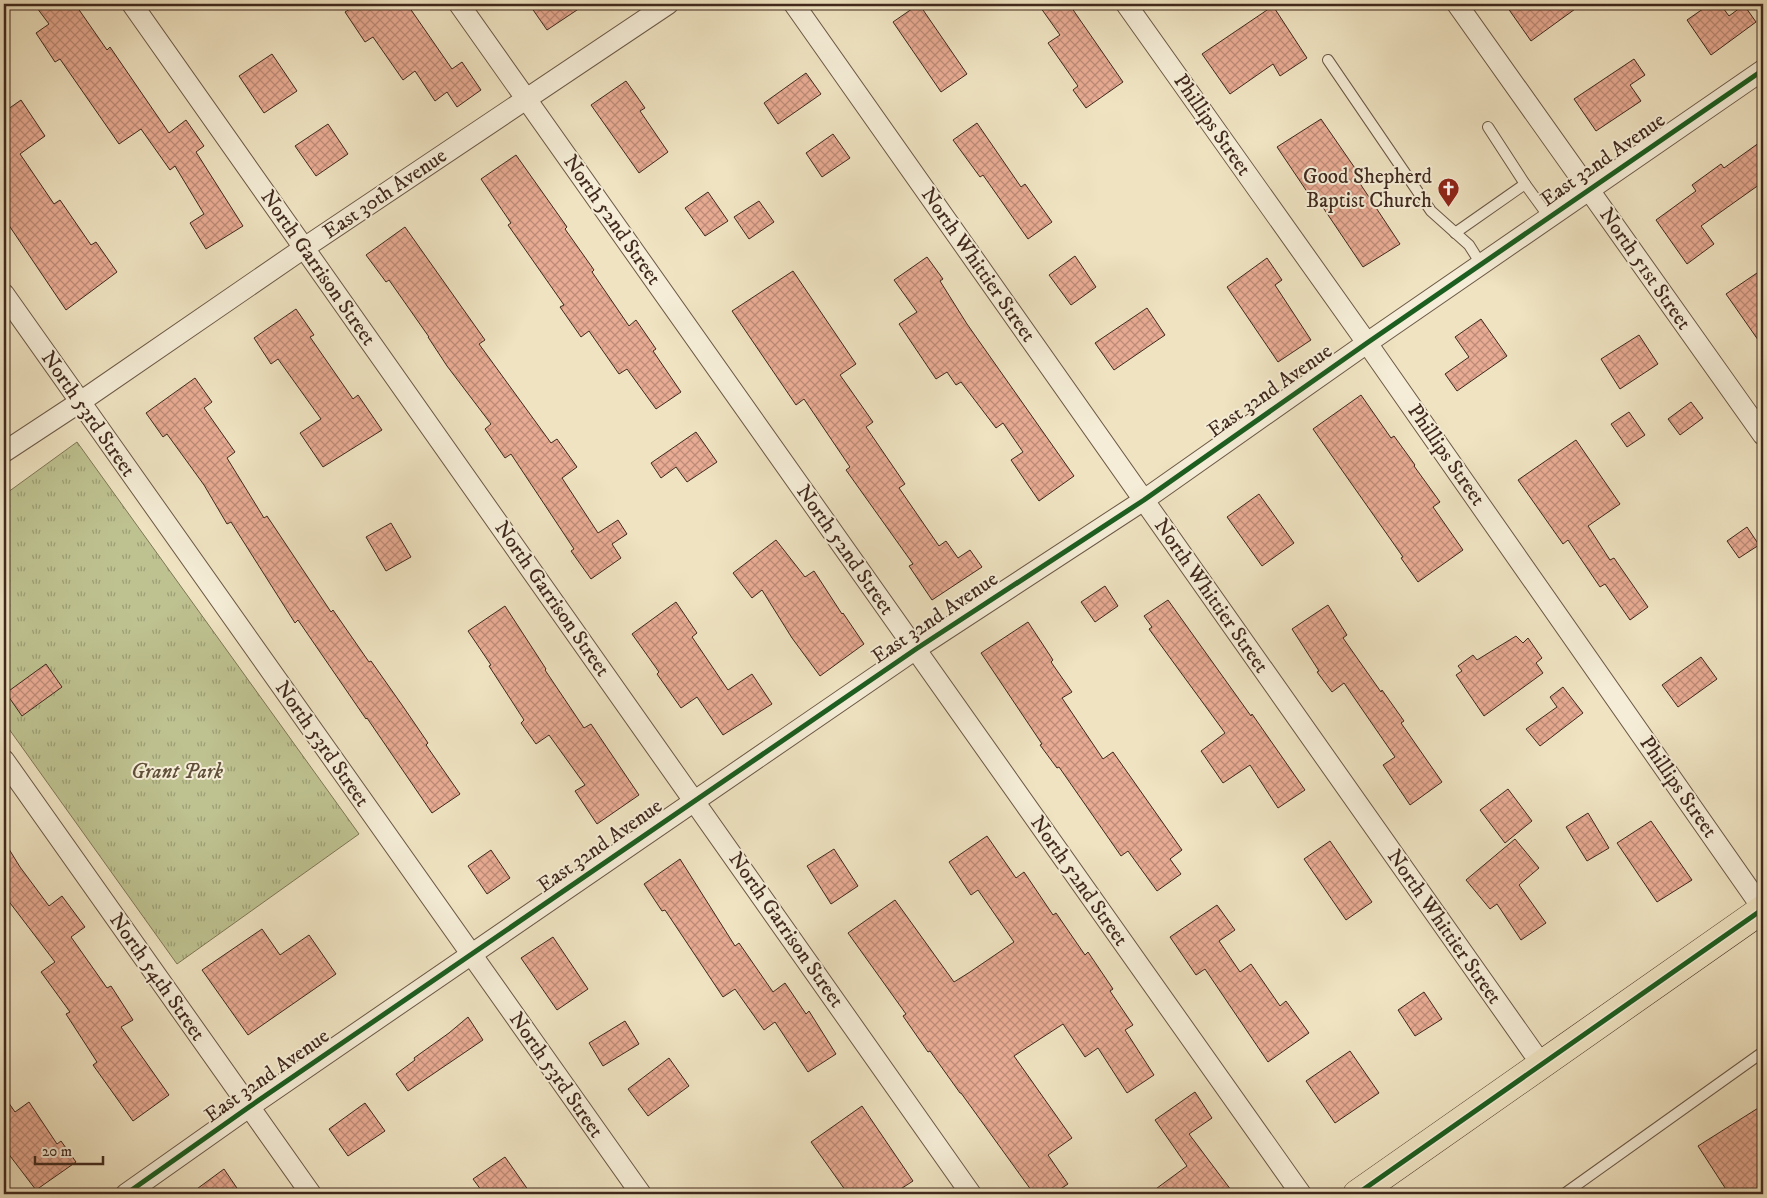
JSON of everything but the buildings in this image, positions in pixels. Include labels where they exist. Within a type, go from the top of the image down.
[{"type":"main road","points":[[1357,1194],[1763,909]]},
{"type":"street","name":"North Garrison Street","points":[[132,4],[972,1194]]},
{"type":"street","name":"North 52nd Street","points":[[459,4],[1301,1194]]},
{"type":"street","name":"East 30th Avenue","points":[[4,452],[668,4]]},
{"type":"street","name":"North Whittier Street","points":[[794,4],[1542,1065]]},
{"type":"street","name":"Phillips Street","points":[[1126,4],[1763,909]]},
{"type":"street","name":"North 51st Street","points":[[1458,4],[1763,435]]},
{"type":"street","name":"East 32nd Avenue","points":[[126,1194],[249,1107],[916,649],[1144,500],[1366,343],[1763,70]]},
{"type":"street","name":"North 53rd Street","points":[[4,294],[641,1194]]},
{"type":"street","name":"North 54th Street","points":[[4,760],[311,1194]]},
{"type":"lane","points":[[1328,60],[1431,212],[1469,245],[1481,264]]},
{"type":"lane","points":[[1488,127],[1549,217]]},
{"type":"lane","points":[[1455,233],[1525,184]]},
{"type":"lane","points":[[1564,1194],[1763,1052]]},
{"type":"green space","name":"Grant Park","points":[[77,442],[359,834],[177,964],[4,722],[4,495]]},
{"type":"cycle path","points":[[126,1194],[249,1107],[916,649],[1144,500],[1367,343],[1763,70]]},
{"type":"cycle path","points":[[1357,1194],[1763,909]]},
{"type":"place","name":"Good Shepherd Baptist Church","points":[[1448,208]]}]
